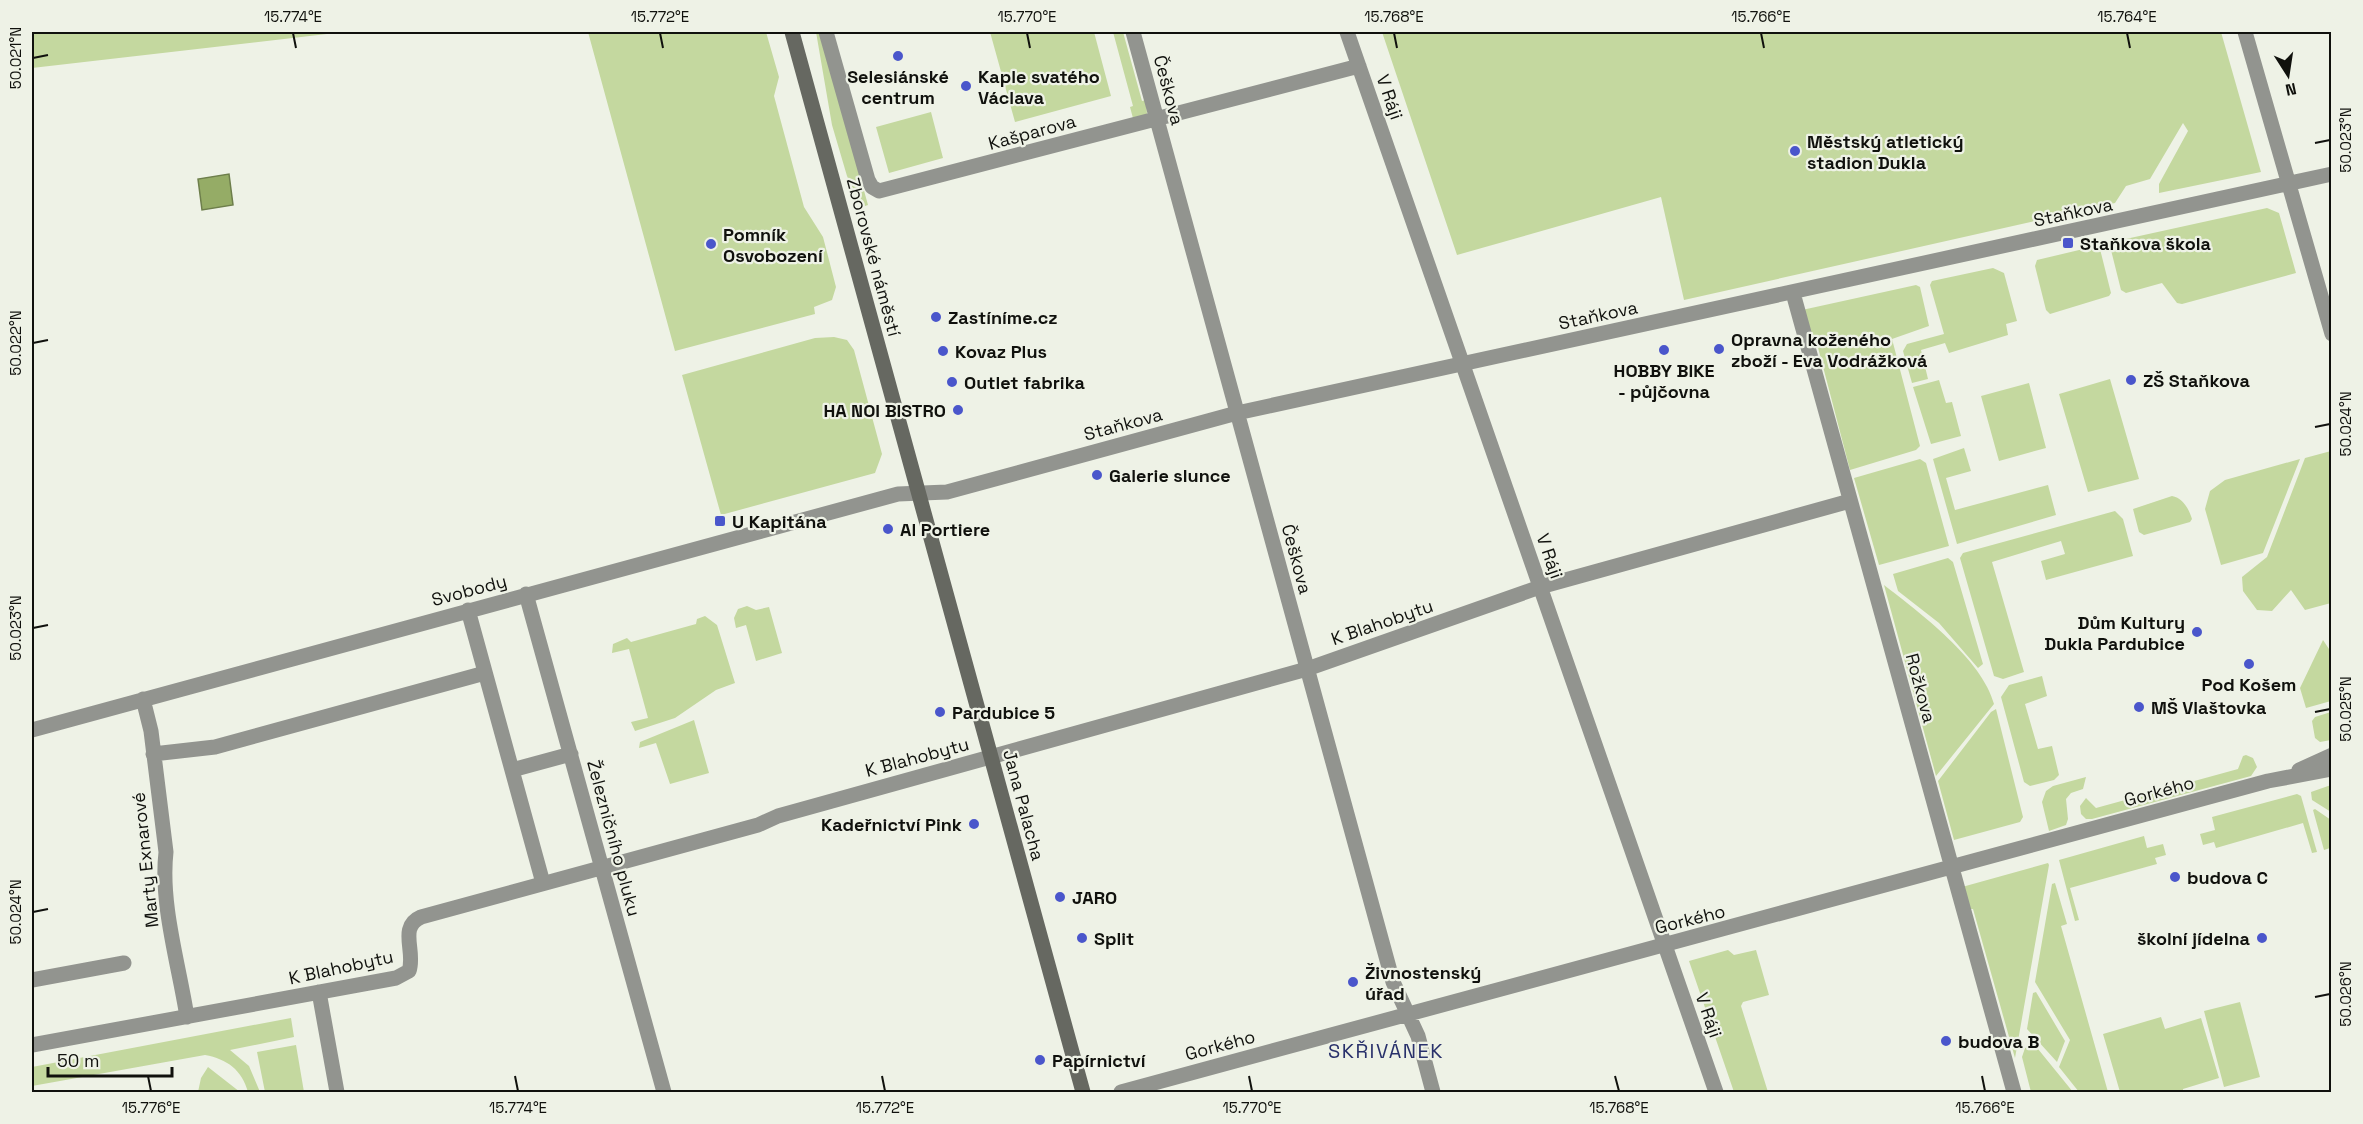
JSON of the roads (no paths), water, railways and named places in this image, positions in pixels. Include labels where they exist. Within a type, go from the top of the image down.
[{"type":"main road","name":"Zborovské náměstí","points":[[792,32],[918,493]]},
{"type":"main road","name":"Jana Palacha","points":[[918,493],[1083,1092]]},
{"type":"street","name":"Kašparova","points":[[826,32],[868,180],[872,187],[879,191],[1359,66]]},
{"type":"street","name":"Češkova","points":[[1132,32],[1393,982],[1418,1036],[1433,1092]]},
{"type":"street","name":"V Ráji","points":[[1347,32],[1716,1092]]},
{"type":"street","points":[[2245,32],[2331,334]]},
{"type":"street","name":"Staňkova","points":[[918,493],[938,493],[971,486],[1237,413],[2290,185],[2331,174]]},
{"type":"street","name":"Rožkova","points":[[1793,293],[2014,1092]]},
{"type":"street","name":"Svobody","points":[[32,730],[887,497],[918,493]]},
{"type":"street","name":"K Blahobytu","points":[[32,1046],[404,975],[411,966],[410,925],[414,920],[429,914],[758,825],[778,816],[1307,669],[1540,587],[1850,501]]},
{"type":"street","name":"Železničního pluku","points":[[526,594],[664,1092]]},
{"type":"street","points":[[468,610],[543,883]]},
{"type":"street","points":[[153,754],[215,747],[485,673]]},
{"type":"street","name":"Marty Exnarové","points":[[143,699],[166,852],[164,870],[180,984],[188,1017]]},
{"type":"street","points":[[512,770],[571,754]]},
{"type":"street","name":"Gorkého","points":[[2268,781],[2331,755]]},
{"type":"street","name":"Gorkého","points":[[1121,1092],[1951,869],[2268,781],[2331,769]]},
{"type":"street","points":[[32,980],[124,963]]},
{"type":"street","points":[[319,992],[337,1092]]},
{"type":"place","name":"Selesiánské centrum","points":[[898,56]]},
{"type":"place","name":"Kaple svatého Václava","points":[[966,86]]},
{"type":"place","name":"Městský atletický stadion Dukla","points":[[1795,151]]},
{"type":"place","name":"Staňkova škola","points":[[2068,243]]},
{"type":"place","name":"Pomník Osvobození","points":[[711,244]]},
{"type":"place","name":"Zastíníme.cz","points":[[936,317]]},
{"type":"place","name":"Opravna koženého zboží - Eva Vodrážková","points":[[1719,349]]},
{"type":"place","name":"HOBBY BIKE - půjčovna","points":[[1664,350]]},
{"type":"place","name":"Kovaz Plus","points":[[943,351]]},
{"type":"place","name":"ZŠ Staňkova","points":[[2131,380]]},
{"type":"place","name":"Outlet fabrika","points":[[952,382]]},
{"type":"place","name":"HA NOI BISTRO","points":[[958,410]]},
{"type":"place","name":"Galerie slunce","points":[[1097,475]]},
{"type":"place","name":"U Kapitána","points":[[720,521]]},
{"type":"place","name":"Al Portiere","points":[[888,529]]},
{"type":"place","name":"Dům Kultury Dukla Pardubice","points":[[2197,632]]},
{"type":"place","name":"Pod Košem","points":[[2249,664]]},
{"type":"place","name":"MŠ Vlaštovka","points":[[2139,707]]},
{"type":"place","name":"Pardubice 5","points":[[940,712]]},
{"type":"place","name":"Kadeřnictví Pink","points":[[974,824]]},
{"type":"place","name":"budova C","points":[[2175,877]]},
{"type":"place","name":"JARO","points":[[1060,897]]},
{"type":"place","name":"Split","points":[[1082,938]]},
{"type":"place","name":"školní jídelna","points":[[2262,938]]},
{"type":"place","name":"Živnostenský úřad","points":[[1353,982]]},
{"type":"place","name":"budova B","points":[[1946,1041]]},
{"type":"place","name":"Papírnictví","points":[[1040,1060]]},
{"type":"district","name":"SKŘIVÁNEK","points":[[1386,1051]]}]
